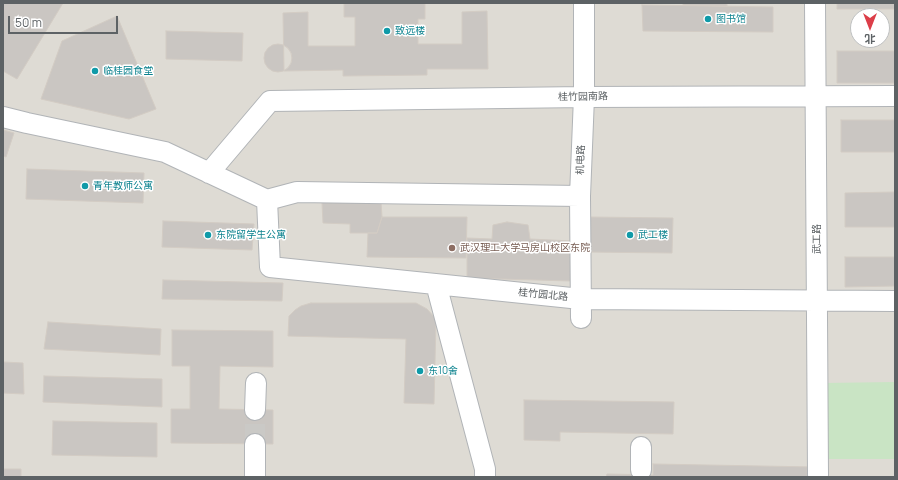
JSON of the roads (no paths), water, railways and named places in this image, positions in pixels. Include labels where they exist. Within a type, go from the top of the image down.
[{"type":"street","name":"机电路","points":[[581,308],[580,196],[584,97],[584,3]]},
{"type":"street","name":"武工路","points":[[815,3],[818,475]]},
{"type":"street","name":"桂竹园南路","points":[[210,173],[270,102],[584,97],[816,95],[895,96]]},
{"type":"street","points":[[3,117],[165,152],[267,200],[297,192],[580,196]]},
{"type":"street","name":"桂竹园北路","points":[[267,200],[270,267],[436,284],[581,308],[817,301],[895,301]]},
{"type":"street","points":[[436,284],[485,469],[485,477]]},
{"type":"street","points":[[255,410],[256,382]]},
{"type":"street","points":[[255,444],[255,477]]},
{"type":"street","points":[[641,447],[641,470]]},
{"type":"tunnel","points":[[255,410],[255,444]]},
{"type":"place","name":"图书馆","points":[[708,19]]},
{"type":"place","name":"致远楼","points":[[387,31]]},
{"type":"place","name":"临桂园食堂","points":[[95,71]]},
{"type":"place","name":"青年教师公寓","points":[[85,186]]},
{"type":"place","name":"东院留学生公寓","points":[[208,235]]},
{"type":"place","name":"武工楼","points":[[630,235]]},
{"type":"place","name":"武汉理工大学马房山校区东院","points":[[452,248]]},
{"type":"place","name":"东10舍","points":[[420,371]]}]
